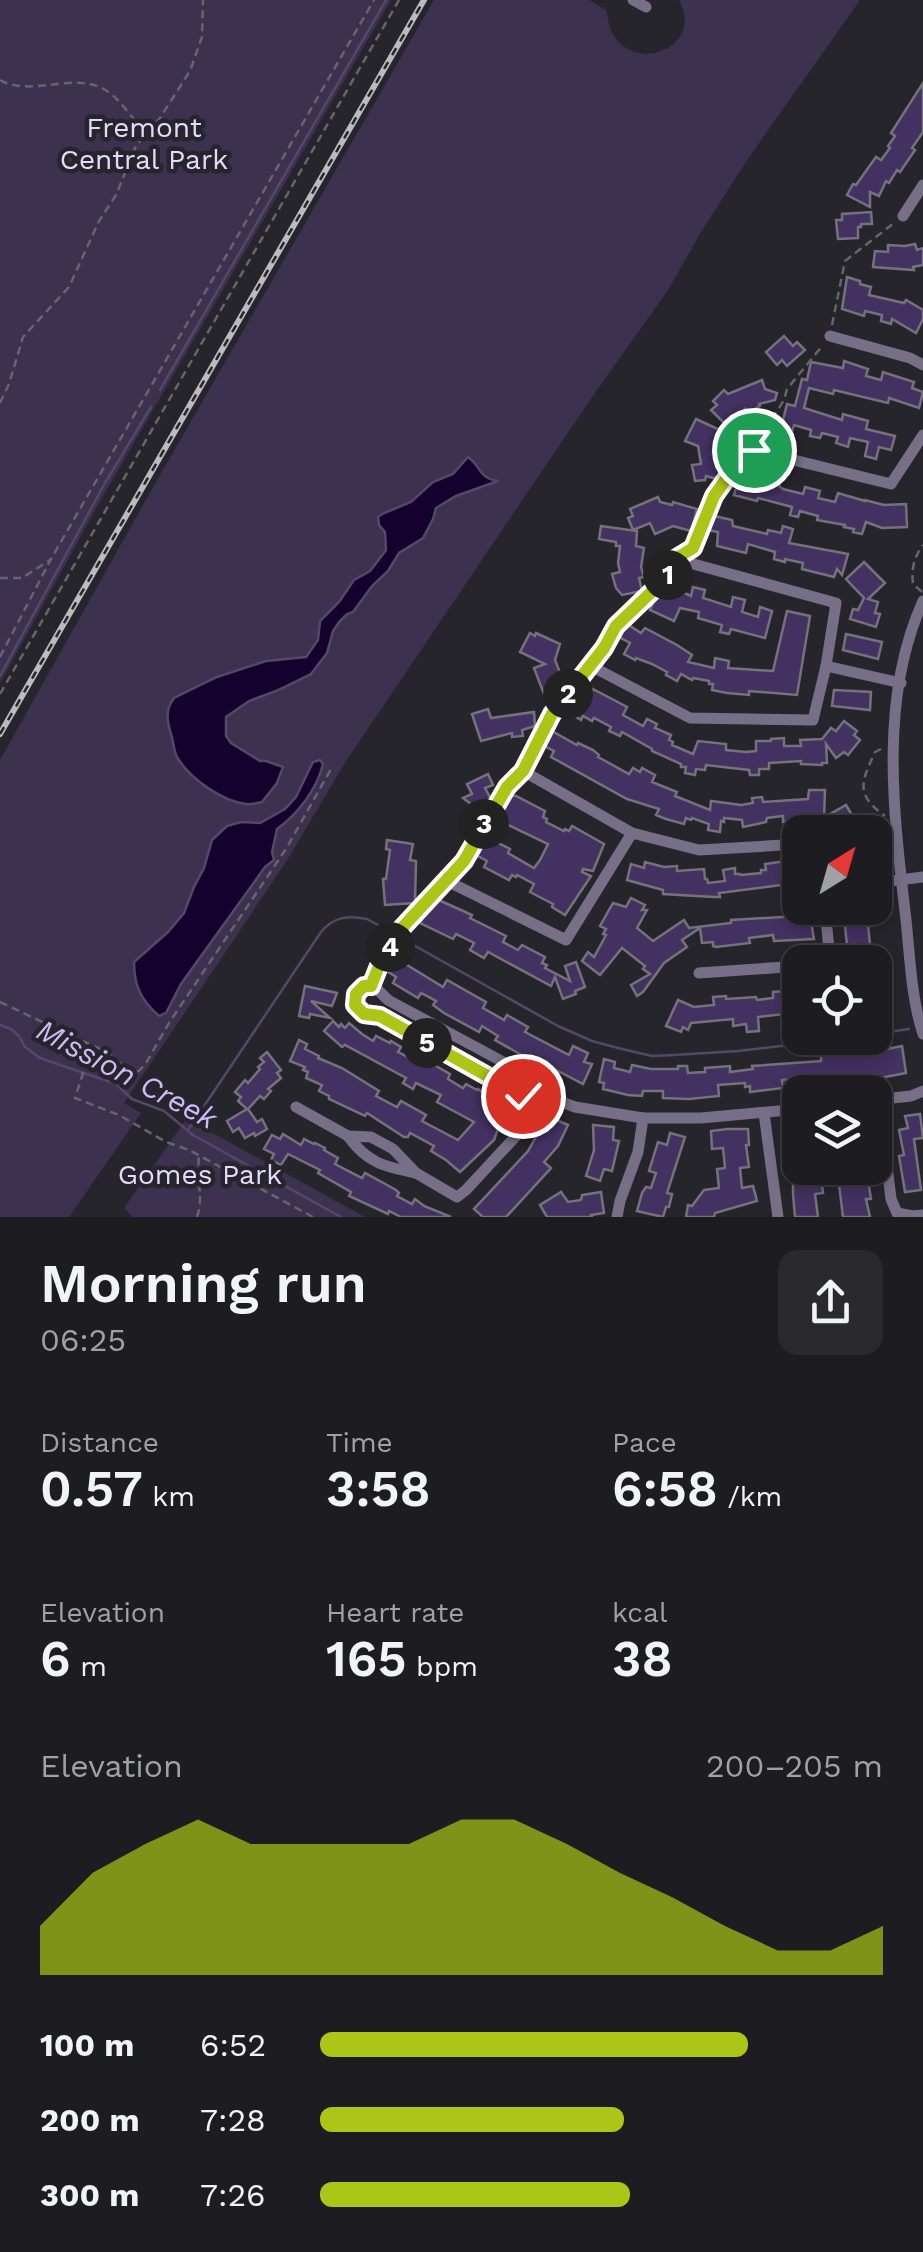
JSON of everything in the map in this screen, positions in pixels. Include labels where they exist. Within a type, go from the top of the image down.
[{"type":"street","points":[[633,0],[646,6]]},
{"type":"street","points":[[903,216],[923,186]]},
{"type":"street","points":[[830,336],[923,365]]},
{"type":"street","points":[[754,450],[890,484],[923,435]]},
{"type":"street","points":[[591,666],[690,718],[813,720],[836,603],[675,559]]},
{"type":"street","points":[[923,601],[900,682],[893,743],[895,822],[915,1000],[923,1034]]},
{"type":"street","points":[[826,666],[900,682]]},
{"type":"street","points":[[523,771],[632,832],[699,850],[782,845]]},
{"type":"street","points":[[445,880],[566,940],[632,832]]},
{"type":"street","points":[[892,881],[923,878]]},
{"type":"street","points":[[699,974],[782,967]]},
{"type":"street","points":[[540,1094],[534,1078],[388,1000],[371,986],[360,989],[355,1005],[364,1014],[380,1016],[523,1096],[540,1094],[575,1107],[643,1118],[701,1118],[782,1110]]},
{"type":"street","points":[[892,1098],[923,1091]]},
{"type":"street","points":[[348,1136],[371,1136],[393,1149],[416,1173],[457,1198],[516,1136],[540,1094]]},
{"type":"street","points":[[296,1107],[348,1136],[360,1154],[387,1168],[416,1173]]},
{"type":"street","points":[[764,1112],[774,1215]]},
{"type":"street","points":[[617,1217],[638,1152],[643,1118]]},
{"type":"street","points":[[889,1185],[897,1213],[923,1214]]},
{"type":"path","points":[[0,404],[22,337],[69,288],[136,146],[190,72],[202,36],[203,0]]},
{"type":"path","points":[[0,657],[51,559],[374,0]]},
{"type":"path","points":[[0,694],[399,0]]},
{"type":"path","points":[[0,80],[13,86],[82,83],[104,88],[147,133]]},
{"type":"path","points":[[371,986],[383,956],[400,930],[464,861],[507,787],[523,771],[552,714],[591,666],[616,626],[666,578],[675,559],[693,548],[714,496],[736,465],[754,450],[787,388],[830,336],[845,261],[903,216]]},
{"type":"path","points":[[923,546],[911,571],[913,584],[923,593]]},
{"type":"path","points":[[0,578],[22,578],[51,559]]},
{"type":"path","points":[[893,743],[875,752],[862,782],[866,796],[880,813],[895,822]]},
{"type":"path","points":[[0,1002],[91,1048],[107,1052],[131,1073],[139,1071],[286,849],[331,769]]},
{"type":"path","points":[[91,1048],[75,1098],[119,1115],[312,1217]]},
{"type":"path","points":[[197,1217],[201,1192],[199,1156]]},
{"type":"green space","name":"Fremont Central Park","points":[[0,0],[391,0],[99,503],[0,683]]},
{"type":"green space","points":[[434,0],[589,0],[606,10],[612,33],[623,46],[651,54],[676,42],[683,31],[685,16],[679,0],[860,0],[747,160],[668,290],[346,761],[286,862],[124,1103],[141,1113],[69,1217],[0,1217],[0,760]]},
{"type":"green space","name":"Gomes Park","points":[[187,1118],[365,1217],[133,1217],[124,1208]]},
{"type":"shaded area","points":[[468,457],[483,475],[498,481],[456,496],[436,508],[423,538],[399,553],[353,612],[339,622],[327,653],[311,674],[249,701],[226,717],[226,736],[231,743],[260,761],[283,767],[277,783],[262,802],[237,802],[198,781],[175,751],[168,716],[174,698],[217,677],[266,661],[306,657],[318,640],[320,621],[354,580],[370,571],[386,550],[385,532],[378,517],[411,502],[433,482],[453,474]]},
{"type":"shaded area","points":[[320,760],[323,764],[311,792],[277,829],[274,860],[181,984],[166,1013],[159,1016],[140,992],[134,962],[184,913],[212,840],[227,826],[260,823],[285,809],[296,797],[313,762]]},
{"type":"building","points":[[923,83],[923,132],[912,148],[915,150],[900,172],[897,170],[889,183],[886,181],[879,196],[870,192],[870,207],[847,195],[876,157],[881,160],[890,148],[895,136],[891,133]]},
{"type":"building","points":[[871,212],[872,224],[858,227],[858,238],[838,239],[836,220],[842,220],[842,214]]},
{"type":"building","points":[[915,244],[917,250],[923,248],[923,265],[913,267],[914,270],[873,267],[875,251],[888,252],[888,245]]},
{"type":"building","points":[[847,277],[871,287],[869,295],[904,303],[906,300],[923,310],[916,333],[892,319],[891,324],[881,321],[882,315],[865,311],[864,316],[842,309]]},
{"type":"building","points":[[784,336],[793,346],[797,342],[805,350],[787,366],[782,360],[777,365],[766,352]]},
{"type":"building","points":[[844,361],[868,369],[866,376],[881,380],[883,372],[914,382],[912,388],[923,392],[919,408],[889,398],[888,403],[809,388],[804,408],[842,420],[843,414],[868,421],[866,429],[895,436],[891,450],[879,447],[876,459],[865,456],[868,442],[850,438],[848,447],[836,443],[838,437],[822,433],[820,438],[810,436],[811,430],[794,425],[791,435],[780,432],[787,404],[795,406],[811,362],[843,368]]},
{"type":"building","points":[[762,380],[765,389],[777,393],[775,400],[759,404],[758,414],[747,417],[745,409],[727,426],[711,410],[717,405],[713,401],[724,390],[728,394]]},
{"type":"building","points":[[696,419],[722,431],[713,453],[720,452],[725,476],[706,476],[705,480],[695,481],[692,465],[701,464],[698,446],[685,441]]},
{"type":"building","points":[[753,476],[780,480],[783,489],[803,494],[805,487],[820,491],[818,498],[835,502],[838,493],[884,505],[906,504],[907,527],[882,528],[866,522],[862,534],[800,511],[798,517],[790,515],[792,507],[734,495],[739,479],[751,482]]},
{"type":"building","points":[[658,497],[660,502],[697,509],[691,531],[673,526],[655,534],[650,523],[633,530],[628,518],[633,516],[630,509]]},
{"type":"building","points":[[710,515],[732,520],[733,526],[767,534],[768,530],[781,533],[783,526],[793,529],[789,543],[848,554],[842,575],[837,569],[834,577],[802,569],[803,563],[774,559],[775,552],[748,544],[746,553],[717,546],[718,532],[707,530]]},
{"type":"building","points":[[601,526],[637,531],[636,546],[644,548],[644,577],[639,578],[642,591],[622,595],[616,588],[612,574],[620,572],[620,546],[599,539]]},
{"type":"building","points":[[864,562],[885,583],[868,599],[878,602],[876,627],[850,619],[853,609],[858,610],[864,598],[846,579]]},
{"type":"building","points":[[668,586],[691,596],[693,587],[705,590],[703,598],[731,607],[733,597],[745,600],[742,612],[758,617],[760,607],[772,611],[765,638],[731,629],[729,634],[720,632],[722,625],[698,618],[699,612],[680,608],[674,621],[650,610],[658,593],[664,595]]},
{"type":"building","points":[[787,611],[810,616],[797,695],[727,693],[712,690],[709,681],[692,680],[681,674],[677,681],[652,664],[624,654],[630,643],[619,637],[627,624],[641,633],[645,628],[677,645],[692,655],[688,662],[714,668],[715,658],[729,661],[728,668],[773,671]]},
{"type":"building","points":[[530,633],[560,644],[555,660],[562,692],[547,702],[534,668],[545,664],[520,652]]},
{"type":"building","points":[[846,634],[882,642],[878,659],[843,650]]},
{"type":"building","points":[[593,689],[627,707],[623,715],[643,726],[647,719],[657,724],[655,728],[671,735],[672,745],[693,754],[698,741],[726,744],[726,750],[746,752],[756,751],[756,741],[771,739],[784,738],[784,746],[801,746],[800,740],[822,739],[844,721],[857,731],[854,735],[860,740],[848,755],[844,752],[836,758],[826,744],[827,763],[822,765],[801,761],[769,763],[769,769],[759,769],[759,775],[750,775],[749,770],[706,765],[705,770],[696,769],[695,775],[685,773],[686,767],[622,732],[620,736],[609,731],[611,727],[594,718],[592,721],[583,716],[581,720],[573,715],[575,711],[570,709],[577,696],[587,700]]},
{"type":"building","points":[[834,690],[871,692],[870,710],[832,706]]},
{"type":"building","points":[[488,709],[491,718],[534,712],[535,726],[522,730],[523,736],[512,737],[512,733],[481,741],[472,714]]},
{"type":"building","points":[[550,730],[593,750],[598,757],[629,774],[633,768],[640,772],[642,768],[655,775],[652,782],[710,810],[711,801],[741,805],[762,797],[763,802],[808,799],[809,790],[825,790],[824,815],[782,815],[743,827],[742,820],[724,818],[720,832],[708,830],[709,824],[692,818],[686,818],[684,824],[656,815],[659,809],[627,799],[551,757],[554,751],[542,745]]},
{"type":"building","points":[[488,774],[493,785],[485,788],[491,799],[475,807],[463,798],[472,794],[467,784]]},
{"type":"building","points":[[509,795],[545,811],[546,822],[564,831],[572,826],[604,844],[593,871],[583,869],[591,876],[565,915],[530,892],[534,884],[517,875],[509,880],[484,867],[487,861],[476,855],[483,842],[490,844],[492,840],[534,868],[540,860],[548,844],[496,819]]},
{"type":"building","points":[[846,805],[852,815],[828,815]]},
{"type":"building","points":[[387,840],[413,844],[410,860],[416,861],[415,903],[385,905],[383,879],[390,850],[386,849]]},
{"type":"building","points":[[645,862],[677,866],[677,871],[704,869],[708,883],[725,881],[723,870],[735,868],[735,874],[741,875],[761,873],[766,870],[765,864],[782,862],[782,885],[719,893],[720,897],[663,894],[663,890],[627,880],[631,864],[644,868]]},
{"type":"building","points":[[434,898],[506,936],[503,942],[518,950],[522,945],[545,957],[545,968],[570,981],[565,966],[576,962],[585,987],[563,999],[555,977],[551,986],[488,952],[484,958],[470,950],[474,943],[456,934],[453,939],[420,923]]},
{"type":"building","points":[[631,898],[645,905],[642,910],[647,910],[637,928],[653,941],[684,920],[689,928],[782,917],[782,925],[812,925],[814,939],[774,941],[773,935],[749,938],[750,943],[716,947],[713,942],[702,943],[700,928],[682,940],[687,947],[664,963],[637,996],[631,985],[650,974],[622,948],[600,975],[582,961],[588,952],[594,957],[606,935],[606,929],[600,926],[613,903],[626,907]]},
{"type":"building","points":[[845,925],[868,925],[870,945],[847,945]]},
{"type":"building","points":[[394,957],[443,987],[447,980],[486,1002],[483,1008],[504,1020],[507,1015],[528,1027],[525,1032],[569,1055],[573,1046],[588,1053],[584,1062],[592,1064],[583,1084],[556,1070],[550,1071],[495,1040],[498,1036],[482,1026],[479,1032],[444,1013],[433,1005],[436,1001],[421,993],[418,998],[393,983],[396,977],[387,971]]},
{"type":"building","points":[[305,986],[337,993],[332,1006],[311,1001],[330,1018],[299,1016]]},
{"type":"building","points":[[782,991],[782,1014],[758,1017],[759,1031],[747,1032],[746,1024],[733,1026],[733,1019],[691,1023],[688,1030],[683,1027],[681,1032],[666,1026],[678,1000],[694,1007],[714,1005],[713,997],[757,1000],[773,998],[773,992]]},
{"type":"building","points":[[333,1021],[345,1028],[349,1023],[373,1041],[376,1036],[391,1041],[401,1047],[398,1052],[418,1062],[422,1058],[450,1074],[448,1079],[463,1088],[466,1084],[507,1105],[494,1140],[460,1172],[431,1151],[434,1146],[410,1133],[404,1137],[367,1113],[365,1116],[329,1099],[319,1091],[322,1085],[306,1078],[305,1067],[290,1061],[299,1040],[318,1058],[379,1091],[376,1096],[397,1107],[401,1101],[426,1115],[422,1121],[458,1140],[474,1122],[437,1102],[441,1095],[416,1083],[413,1089],[403,1083],[406,1078],[345,1045],[342,1047],[324,1031]]},
{"type":"building","points":[[902,1046],[906,1073],[782,1075],[782,1088],[750,1092],[745,1083],[718,1085],[719,1096],[689,1099],[663,1098],[663,1091],[628,1095],[603,1089],[604,1083],[599,1082],[604,1059],[615,1062],[614,1068],[630,1072],[632,1065],[651,1069],[687,1066],[688,1073],[730,1066],[730,1072],[753,1069],[752,1066],[821,1061],[821,1055],[892,1055],[892,1048]]},
{"type":"building","points":[[267,1052],[281,1070],[277,1073],[281,1078],[268,1089],[271,1091],[264,1099],[260,1096],[248,1109],[257,1122],[262,1119],[267,1129],[245,1138],[239,1128],[233,1132],[227,1121],[247,1109],[235,1092],[260,1069],[264,1062],[260,1058]]},
{"type":"building","points":[[920,1114],[923,1138],[914,1139],[921,1190],[905,1192],[899,1130],[908,1128],[905,1116]]},
{"type":"building","points":[[554,1119],[568,1125],[558,1146],[544,1162],[551,1168],[506,1217],[483,1217],[474,1209],[528,1151],[541,1128],[548,1131]]},
{"type":"building","points":[[593,1125],[614,1127],[613,1140],[619,1141],[612,1171],[604,1169],[600,1181],[586,1176],[594,1150]]},
{"type":"building","points":[[748,1129],[749,1167],[740,1168],[742,1188],[753,1186],[757,1201],[715,1213],[714,1217],[686,1217],[688,1205],[692,1206],[704,1190],[719,1188],[717,1169],[725,1168],[723,1148],[712,1149],[711,1131]]},
{"type":"building","points":[[670,1133],[685,1137],[667,1193],[672,1194],[669,1207],[663,1217],[637,1211],[642,1193],[646,1187],[651,1188],[656,1173],[649,1171],[658,1142],[667,1145]]},
{"type":"building","points":[[283,1134],[301,1145],[304,1139],[315,1143],[338,1158],[335,1164],[362,1178],[365,1173],[412,1204],[415,1199],[451,1217],[401,1217],[389,1211],[388,1214],[349,1196],[351,1192],[318,1173],[320,1170],[288,1154],[281,1165],[271,1160],[274,1154],[264,1149],[272,1135],[280,1139]]},
{"type":"building","points":[[793,1185],[822,1185],[823,1193],[815,1194],[818,1217],[795,1217]]},
{"type":"building","points":[[839,1185],[869,1185],[871,1199],[866,1199],[870,1217],[843,1217]]},
{"type":"building","points":[[561,1192],[568,1202],[601,1192],[604,1213],[592,1217],[547,1217],[540,1205]]},
{"type":"waterway","points":[[160,390],[386,0]]},
{"type":"waterway","points":[[0,676],[151,407]]},
{"type":"waterway","points":[[188,1130],[321,932],[347,917],[367,919],[558,1026],[592,1041],[652,1056],[782,1046]]},
{"type":"waterway","name":"Mission Creek","points":[[0,1025],[11,1029],[40,1058],[116,1084],[132,1099],[164,1111],[193,1135],[341,1217]]},
{"type":"waterway","points":[[892,1032],[909,1029]]},
{"type":"railway","points":[[0,734],[424,0]]},
{"type":"route","points":[[523,1096],[380,1016],[364,1014],[355,1005],[356,994],[364,986],[371,986],[383,956],[400,930],[464,861],[507,787],[523,771],[552,714],[604,648],[616,626],[666,578],[675,559],[693,548],[714,496],[736,465],[754,450]]}]
